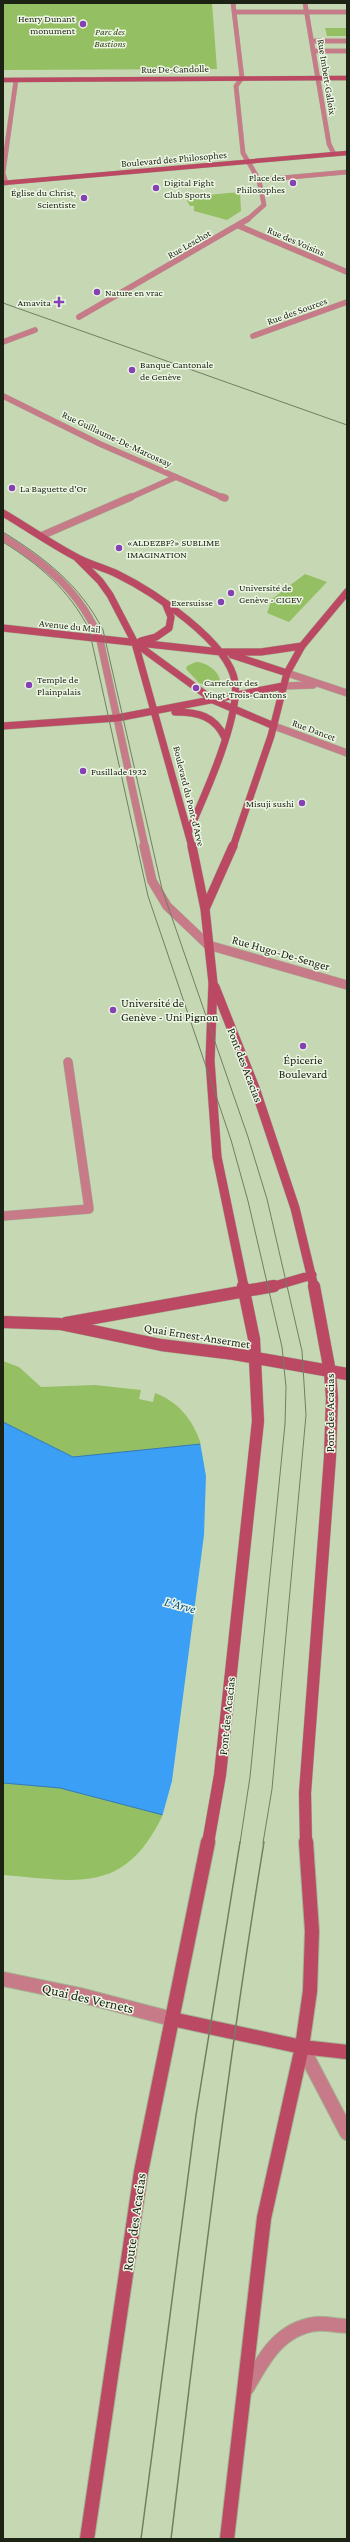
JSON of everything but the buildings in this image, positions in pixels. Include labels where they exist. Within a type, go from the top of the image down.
[{"type":"main road","name":"Rue De-Candolle","points":[[3,80],[347,78]]},
{"type":"main road","name":"Boulevard des Philosophes","points":[[5,183],[347,153]]},
{"type":"main road","points":[[3,513],[76,557],[117,574],[154,594],[206,636],[221,652],[233,675],[236,695],[234,709],[209,785],[189,831]]},
{"type":"main road","points":[[76,557],[100,581],[114,602],[136,643],[155,712]]},
{"type":"main road","points":[[204,909],[239,833],[267,750],[287,673],[302,646],[347,592]]},
{"type":"main road","points":[[136,643],[156,637],[169,628],[171,617],[165,602]]},
{"type":"main road","name":"Avenue du Mail","points":[[3,628],[100,640],[221,652]]},
{"type":"main road","points":[[136,643],[213,700],[274,726]]},
{"type":"main road","points":[[221,652],[263,652],[302,646]]},
{"type":"main road","points":[[221,652],[287,673]]},
{"type":"main road","points":[[3,726],[117,718],[155,712],[283,686]]},
{"type":"main road","points":[[155,712],[197,713],[210,716],[217,722],[225,738]]},
{"type":"main road","name":"Boulevard du Pont-d'Arve","points":[[155,712],[189,831],[204,909],[213,983]]},
{"type":"main road","name":"Pont des Acacias","points":[[213,983],[255,1088],[294,1208],[312,1275],[330,1372],[330,1457],[305,1793],[306,1864],[312,1930],[310,1991],[302,2047]]},
{"type":"main road","name":"Pont des Acacias","points":[[196,1909],[220,1775],[258,1421],[254,1338],[217,1156],[210,1061],[213,983]]},
{"type":"main road","name":"Quai Ernest-Ansermet","points":[[60,1324],[269,1288],[312,1275]]},
{"type":"main road","name":"Quai Ernest-Ansermet","points":[[3,1322],[60,1324],[161,1345],[255,1358],[347,1374]]},
{"type":"main road","name":"Route des Acacias","points":[[88,2539],[141,2172],[196,1909]]},
{"type":"main road","points":[[172,2019],[302,2047],[347,2052]]},
{"type":"main road","points":[[227,2539],[268,2194],[302,2047]]},
{"type":"street","points":[[233,3],[242,78]]},
{"type":"street","name":"Rue Imbert-Galloix","points":[[305,3],[329,144],[334,154]]},
{"type":"street","points":[[234,12],[347,12]]},
{"type":"street","points":[[312,41],[347,41]]},
{"type":"street","points":[[314,51],[347,51]]},
{"type":"street","name":"Rue Leschot","points":[[79,317],[239,226],[256,214],[264,205],[259,180],[243,153],[236,86],[242,78]]},
{"type":"street","points":[[5,183],[3,173],[10,106],[16,80]]},
{"type":"street","points":[[259,180],[347,172]]},
{"type":"street","name":"Rue des Voisins","points":[[239,226],[347,272]]},
{"type":"street","name":"Rue des Sources","points":[[253,336],[347,302]]},
{"type":"street","points":[[3,342],[35,330]]},
{"type":"street","name":"Rue Guillaume-De-Marcossay","points":[[3,396],[100,444],[176,477]]},
{"type":"street","points":[[176,477],[225,498]]},
{"type":"street","name":"Rue Guillaume-De-Marcossay","points":[[41,536],[176,477]]},
{"type":"street","points":[[3,537],[47,566],[70,588],[85,608],[100,640],[152,881],[167,906],[208,945]]},
{"type":"street","points":[[287,673],[347,693]]},
{"type":"street","points":[[283,686],[305,685],[327,687]]},
{"type":"street","name":"Rue Dancet","points":[[274,726],[347,753]]},
{"type":"street","name":"Rue Hugo-De-Senger","points":[[208,945],[249,955],[347,985]]},
{"type":"street","points":[[3,1216],[89,1209],[68,1062]]},
{"type":"street","name":"Quai des Vernets","points":[[3,1979],[80,1995],[172,2019]]},
{"type":"street","points":[[302,2047],[347,2133]]},
{"type":"street","points":[[243,2395],[267,2352],[291,2331],[316,2324],[347,2326]]},
{"type":"green space","name":"Parc des Bastions","points":[[3,3],[212,3],[217,69],[3,70]]},
{"type":"green space","points":[[325,28],[347,28],[347,36],[327,36]]},
{"type":"green space","points":[[240,192],[241,211],[227,220],[194,211],[194,206],[190,206],[185,197]]},
{"type":"green space","points":[[305,574],[327,582],[289,622],[267,613],[272,599]]},
{"type":"green space","points":[[196,662],[203,663],[211,667],[217,673],[220,681],[210,686],[199,683],[186,669],[187,666]]},
{"type":"green space","points":[[3,1361],[19,1367],[41,1387],[95,1385],[141,1390],[139,1399],[153,1402],[155,1393],[171,1401],[184,1413],[194,1427],[201,1444],[73,1457],[3,1422]]},
{"type":"green space","points":[[3,1783],[60,1788],[163,1815],[148,1841],[132,1859],[115,1871],[97,1877],[77,1880],[3,1875]]},
{"type":"water","name":"L'Arve","points":[[3,1422],[73,1457],[201,1444],[347,1871],[163,1815],[60,1788],[3,1783]]},
{"type":"pier","points":[[200,1442],[347,1481],[347,1873],[162,1817],[172,1781],[204,1535],[206,1476]]},
{"type":"tram line","points":[[3,303],[347,425]]},
{"type":"tram line","points":[[3,532],[33,552],[60,574],[84,599],[103,630],[162,889],[248,1137],[267,1199],[302,1351],[306,1415],[272,1789],[263,1843]]},
{"type":"tram line","points":[[3,542],[41,569],[63,590],[89,629],[148,896],[231,1140],[248,1201],[282,1347],[286,1387],[285,1424],[250,1777],[240,1843]]},
{"type":"tram line","points":[[141,2539],[196,2115],[240,1842]]},
{"type":"tram line","points":[[171,2539],[225,2103],[264,1842]]},
{"type":"place","name":"Henry Dunant monument","points":[[83,24]]},
{"type":"place","name":"Place des Philosophes","points":[[293,183]]},
{"type":"place","name":"Digital Fight Club Sports","points":[[156,188]]},
{"type":"place","name":"Église du Christ, Scientiste","points":[[84,198]]},
{"type":"place","name":"Nature en vrac","points":[[97,292]]},
{"type":"place","name":"Amavita","points":[[59,302]]},
{"type":"place","name":"Banque Cantonale de Genève","points":[[132,370]]},
{"type":"place","name":"La Baguette d'Or","points":[[12,488]]},
{"type":"place","name":"«ALDEZBF?» SUBLIME IMAGINATION","points":[[119,548]]},
{"type":"place","name":"Université de Genève - CIGEV","points":[[231,593]]},
{"type":"place","name":"Exersuisse","points":[[221,602]]},
{"type":"place","name":"Temple de Plainpalais","points":[[29,685]]},
{"type":"place","name":"Carrefour des Vingt-Trois-Cantons","points":[[196,688]]},
{"type":"place","name":"Fusillade 1932","points":[[83,771]]},
{"type":"place","name":"Misuji sushi","points":[[302,803]]},
{"type":"place","name":"Université de Genève - Uni Pignon","points":[[113,1010]]},
{"type":"place","name":"Épicerie Boulevard","points":[[303,1046]]}]
